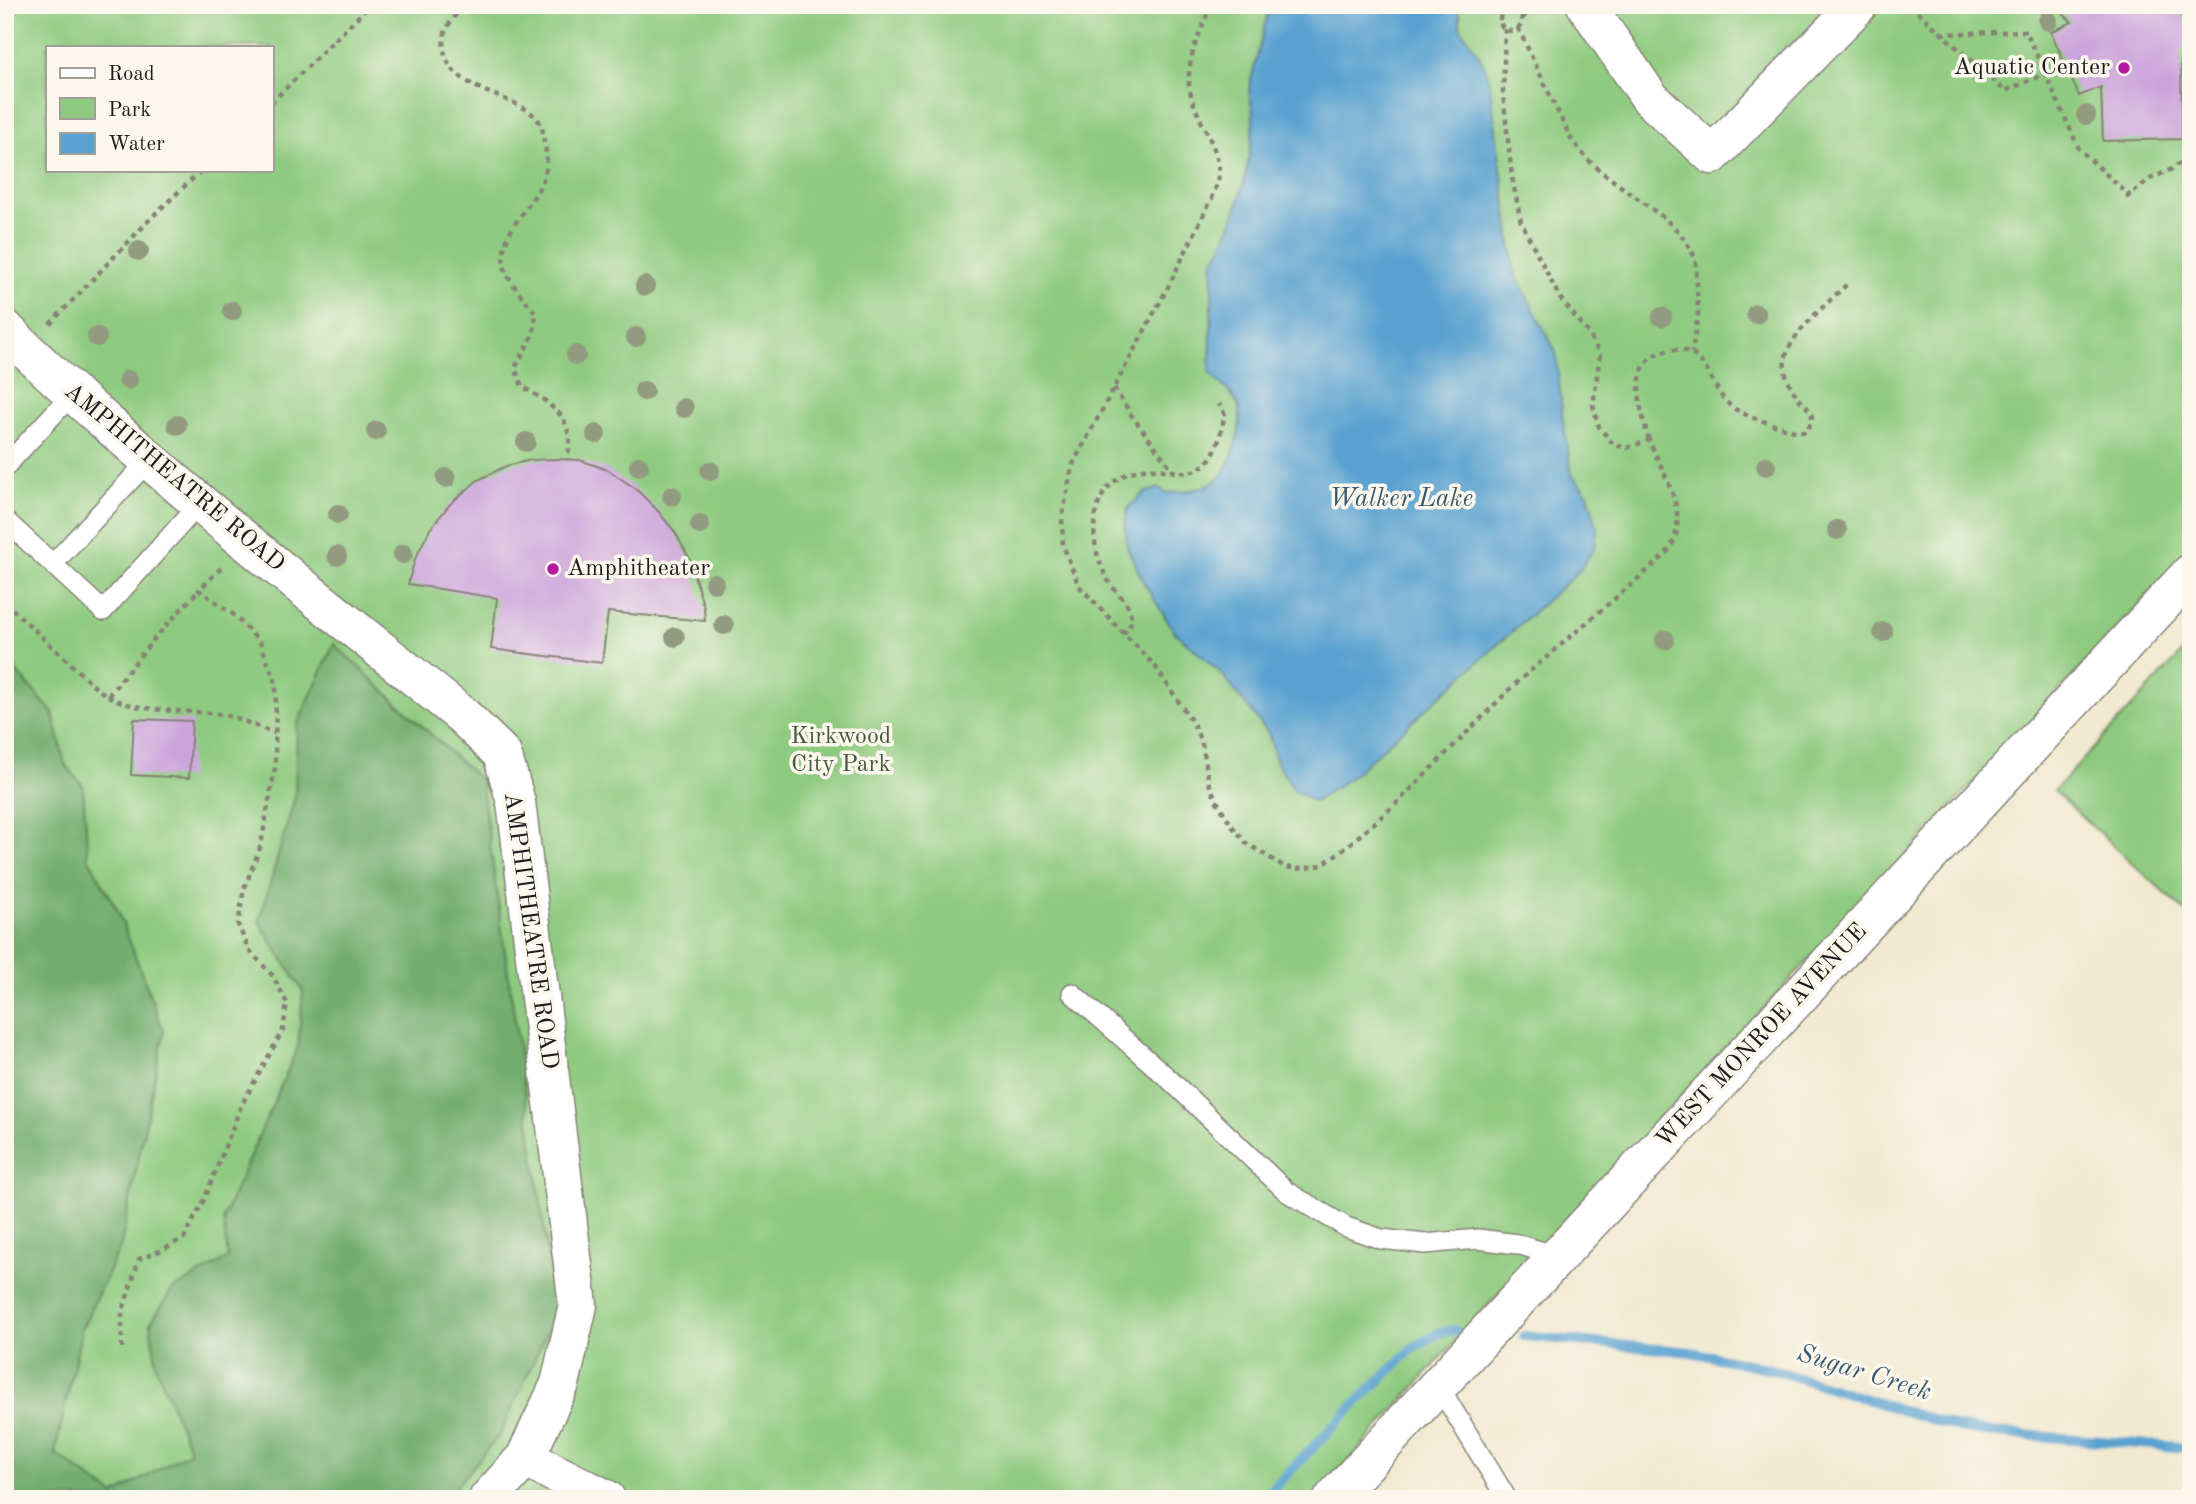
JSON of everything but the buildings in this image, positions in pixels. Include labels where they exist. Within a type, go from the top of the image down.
[{"type":"street","points":[[1586,5],[1650,98],[1712,155],[1855,8]]},
{"type":"street","name":"AMPHITHEATRE ROAD","points":[[15,339],[149,460],[464,716],[502,754],[516,802],[578,1305],[560,1384],[525,1458],[488,1499]]},
{"type":"street","name":"WEST MONROE AVENUE","points":[[1333,1499],[2191,573]]},
{"type":"street","points":[[525,1458],[606,1499]]},
{"type":"lane","points":[[5,467],[73,393]]},
{"type":"lane","points":[[53,564],[149,460]]},
{"type":"lane","points":[[5,520],[103,611],[200,503]]},
{"type":"lane","points":[[1072,993],[1169,1079],[1287,1192],[1346,1227],[1381,1239],[1425,1244],[1478,1239],[1517,1244],[1558,1256]]},
{"type":"lane","points":[[1438,1385],[1507,1499]]},
{"type":"path","points":[[273,101],[370,5]]},
{"type":"path","points":[[461,5],[445,34],[444,44],[444,55],[457,75],[479,90],[526,110],[541,124],[546,149],[545,173],[503,251],[504,267],[517,290],[536,313],[534,333],[515,368],[522,387],[544,400],[564,417],[570,437],[568,460]]},
{"type":"path","points":[[1211,5],[1190,61],[1189,82],[1192,102],[1217,158],[1217,184],[1169,285],[1072,466],[1062,519],[1063,545],[1079,586],[1155,666],[1194,725],[1203,747],[1209,783],[1232,826],[1246,843],[1286,867],[1300,869],[1322,865],[1346,848],[1395,805],[1514,685],[1622,594],[1670,548],[1678,527],[1675,501],[1649,440],[1639,405],[1638,386],[1651,357],[1676,349],[1692,353],[1730,405],[1739,411],[1797,432],[1805,432],[1812,418],[1810,410],[1785,375],[1785,359],[1801,330],[1849,282]]},
{"type":"path","points":[[1496,5],[1503,12]]},
{"type":"path","points":[[1522,18],[1512,8],[1503,12],[1499,21],[1505,29],[1512,31],[1518,28],[1522,18],[1541,5]]},
{"type":"path","points":[[1910,5],[2005,91],[2045,74]]},
{"type":"path","points":[[1518,28],[1570,137],[1586,158],[1664,218],[1679,232],[1692,251],[1696,264],[1698,313],[1692,353]]},
{"type":"path","points":[[1505,29],[1503,93],[1512,177],[1521,222],[1560,298],[1589,334],[1600,355],[1593,405],[1599,427],[1613,444],[1627,448],[1649,440]]},
{"type":"path","points":[[1941,34],[2026,30],[2079,149],[2128,197],[2150,179],[2172,169],[2191,154]]},
{"type":"path","points":[[15,339],[200,172]]},
{"type":"path","points":[[1114,388],[1175,473]]},
{"type":"path","points":[[1123,634],[1132,622],[1131,612],[1108,580],[1098,559],[1094,535],[1096,512],[1102,496],[1111,484],[1125,474],[1146,468],[1175,473],[1196,469],[1207,462],[1214,452],[1225,415],[1219,404]]},
{"type":"path","points":[[108,696],[154,639],[246,541]]},
{"type":"path","points":[[122,1348],[122,1313],[139,1259],[184,1238],[205,1198],[241,1106],[283,1030],[287,1003],[273,976],[249,950],[238,925],[244,889],[261,845],[275,768],[276,683],[260,642],[234,615],[199,590]]},
{"type":"path","points":[[5,602],[97,689],[118,701],[142,708],[228,716],[275,733]]},
{"type":"green space","name":"Kirkwood City Park","points":[[5,5],[2191,5],[2191,549],[1507,1284],[1314,1499],[5,1499]]},
{"type":"green space","points":[[5,638],[17,672],[53,713],[65,764],[83,786],[88,857],[118,911],[164,1032],[121,1245],[82,1328],[55,1453],[114,1495],[190,1451],[157,1369],[150,1324],[172,1290],[228,1258],[223,1218],[298,1047],[303,991],[259,922],[295,797],[297,725],[334,644],[481,781],[556,1312],[501,1433],[446,1499],[5,1499]]},
{"type":"green space","points":[[2191,643],[2191,917],[2054,791]]},
{"type":"water","name":"Walker Lake","points":[[1270,5],[1453,5],[1460,15],[1460,27],[1481,59],[1489,78],[1515,274],[1556,352],[1572,475],[1588,494],[1597,527],[1595,547],[1579,571],[1351,777],[1314,802],[1294,790],[1277,763],[1268,733],[1220,672],[1174,631],[1144,583],[1127,547],[1125,522],[1129,507],[1144,493],[1159,488],[1166,493],[1204,487],[1221,476],[1233,455],[1240,420],[1238,405],[1210,373],[1213,261],[1229,230],[1242,191],[1252,132],[1253,115],[1249,88]]},
{"type":"waterway","name":"Sugar Creek","points":[[1263,1499],[1414,1347],[1440,1332],[1456,1330]]},
{"type":"waterway","name":"Sugar Creek","points":[[1524,1336],[1691,1352],[1771,1369],[1955,1427],[1983,1432],[2191,1448]]},
{"type":"place","name":"Aquatic Center","points":[[2124,68]]},
{"type":"place","name":"Amphitheater","points":[[553,569]]}]
